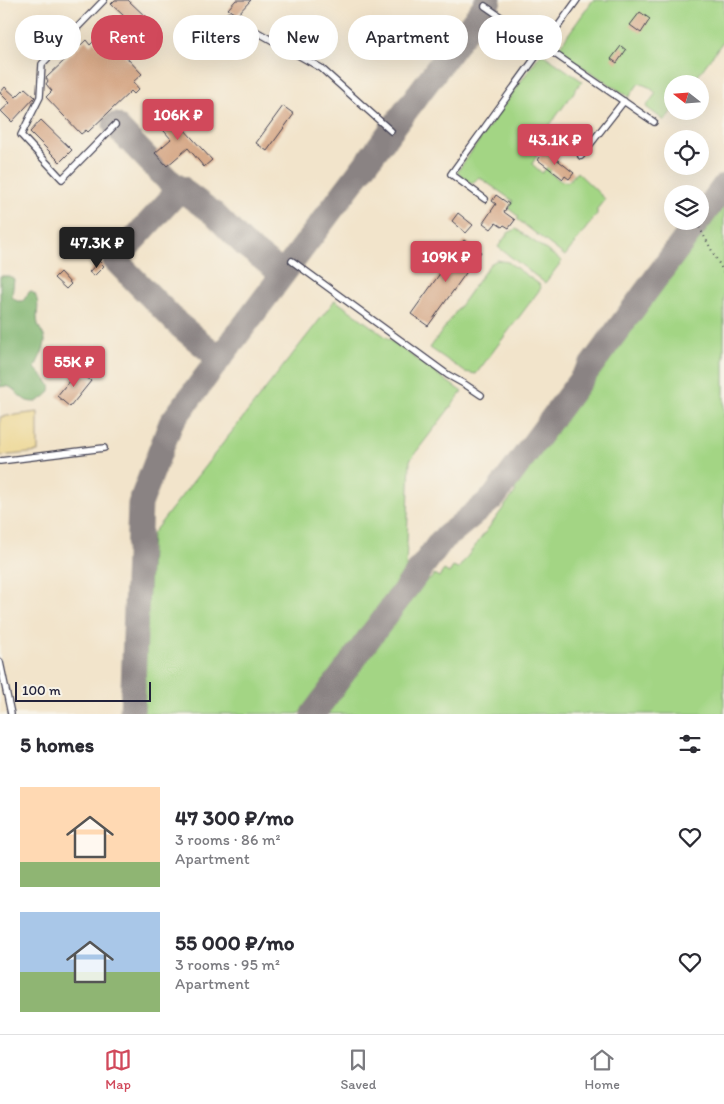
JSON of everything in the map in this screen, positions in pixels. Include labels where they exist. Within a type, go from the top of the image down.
[{"type":"lane","points":[[104,0],[42,64],[40,97],[21,135],[62,179],[116,125]]},
{"type":"lane","points":[[562,20],[577,0]]},
{"type":"lane","points":[[485,6],[498,15]]},
{"type":"lane","points":[[259,33],[321,68],[391,130]]},
{"type":"lane","points":[[562,59],[654,122]]},
{"type":"lane","points":[[485,199],[451,174],[533,60]]},
{"type":"lane","points":[[581,156],[624,101]]},
{"type":"lane","points":[[292,261],[448,375],[481,395]]},
{"type":"lane","points":[[0,461],[104,448]]},
{"type":"lane","points":[[0,662],[11,714]]},
{"type":"path","points":[[701,230],[724,273]]},
{"type":"green space","points":[[593,0],[724,0],[724,40],[699,75],[664,75],[665,121],[646,107],[656,93],[649,87],[639,83],[629,97],[562,53],[562,43]]},
{"type":"green space","points":[[536,60],[551,60],[582,81],[536,144],[541,149],[532,164],[542,173],[555,159],[557,163],[549,172],[561,181],[568,182],[577,172],[605,199],[597,209],[597,214],[565,256],[517,219],[519,217],[509,209],[513,201],[479,177],[472,184],[457,172]]},
{"type":"green space","points":[[724,197],[724,714],[325,714],[426,577],[430,580],[434,574],[439,577],[444,570],[449,573],[453,567],[458,569],[516,491],[510,486],[700,230],[709,230],[709,217]]},
{"type":"green space","points":[[516,229],[562,261],[545,283],[498,247],[508,233]]},
{"type":"green space","points":[[497,260],[508,262],[539,284],[541,288],[476,374],[465,372],[430,348],[490,264]]},
{"type":"green space","points":[[0,276],[9,276],[14,279],[12,297],[17,301],[23,301],[30,291],[35,294],[37,299],[38,324],[45,340],[35,368],[50,385],[50,389],[49,393],[36,402],[25,400],[8,386],[0,387]]},
{"type":"green space","points":[[335,300],[462,392],[410,460],[406,570],[299,714],[142,714],[152,534]]},
{"type":"sand","points":[[38,412],[38,452],[0,456],[0,417]]},
{"type":"building","points":[[115,0],[128,0],[144,15],[123,15],[111,4]]},
{"type":"building","points":[[236,0],[251,0],[237,15],[228,9]]},
{"type":"building","points":[[640,12],[650,19],[641,33],[630,25]]},
{"type":"building","points":[[86,40],[90,45],[91,60],[129,60],[142,74],[133,82],[139,89],[134,94],[131,91],[88,132],[86,130],[81,134],[46,97],[52,91],[46,84],[48,81],[46,78],[65,60],[81,60],[81,45]]},
{"type":"building","points":[[621,46],[626,50],[617,63],[611,59]]},
{"type":"building","points":[[5,87],[16,97],[25,88],[35,97],[12,122],[1,111],[10,103],[0,93]]},
{"type":"building","points":[[283,106],[294,114],[267,151],[256,143]]},
{"type":"building","points":[[164,107],[212,160],[204,167],[188,148],[167,166],[155,153],[171,139],[158,124],[163,120],[157,113]]},
{"type":"building","points":[[41,120],[72,150],[60,162],[30,132]]},
{"type":"building","points":[[545,150],[574,173],[569,179],[565,176],[563,179],[538,160]]},
{"type":"building","points":[[496,195],[509,204],[504,212],[515,220],[509,228],[504,225],[502,227],[496,223],[491,229],[483,223],[496,204],[492,201]]},
{"type":"building","points":[[458,213],[473,225],[466,233],[452,221]]},
{"type":"building","points":[[464,240],[481,252],[428,326],[411,314]]},
{"type":"building","points":[[99,261],[104,266],[94,276],[89,272]]},
{"type":"building","points":[[60,272],[71,284],[66,289],[54,278]]},
{"type":"building","points":[[78,370],[91,381],[70,407],[57,396]]},
{"type":"taxiway","points":[[132,714],[140,504],[171,423],[489,0]]},
{"type":"taxiway","points":[[115,125],[167,179],[213,213],[245,245],[283,274]]},
{"type":"taxiway","points":[[709,207],[724,186]]},
{"type":"taxiway","points":[[181,188],[115,260],[179,325],[219,358]]},
{"type":"taxiway","points":[[313,714],[441,541],[494,497],[691,230]]}]
